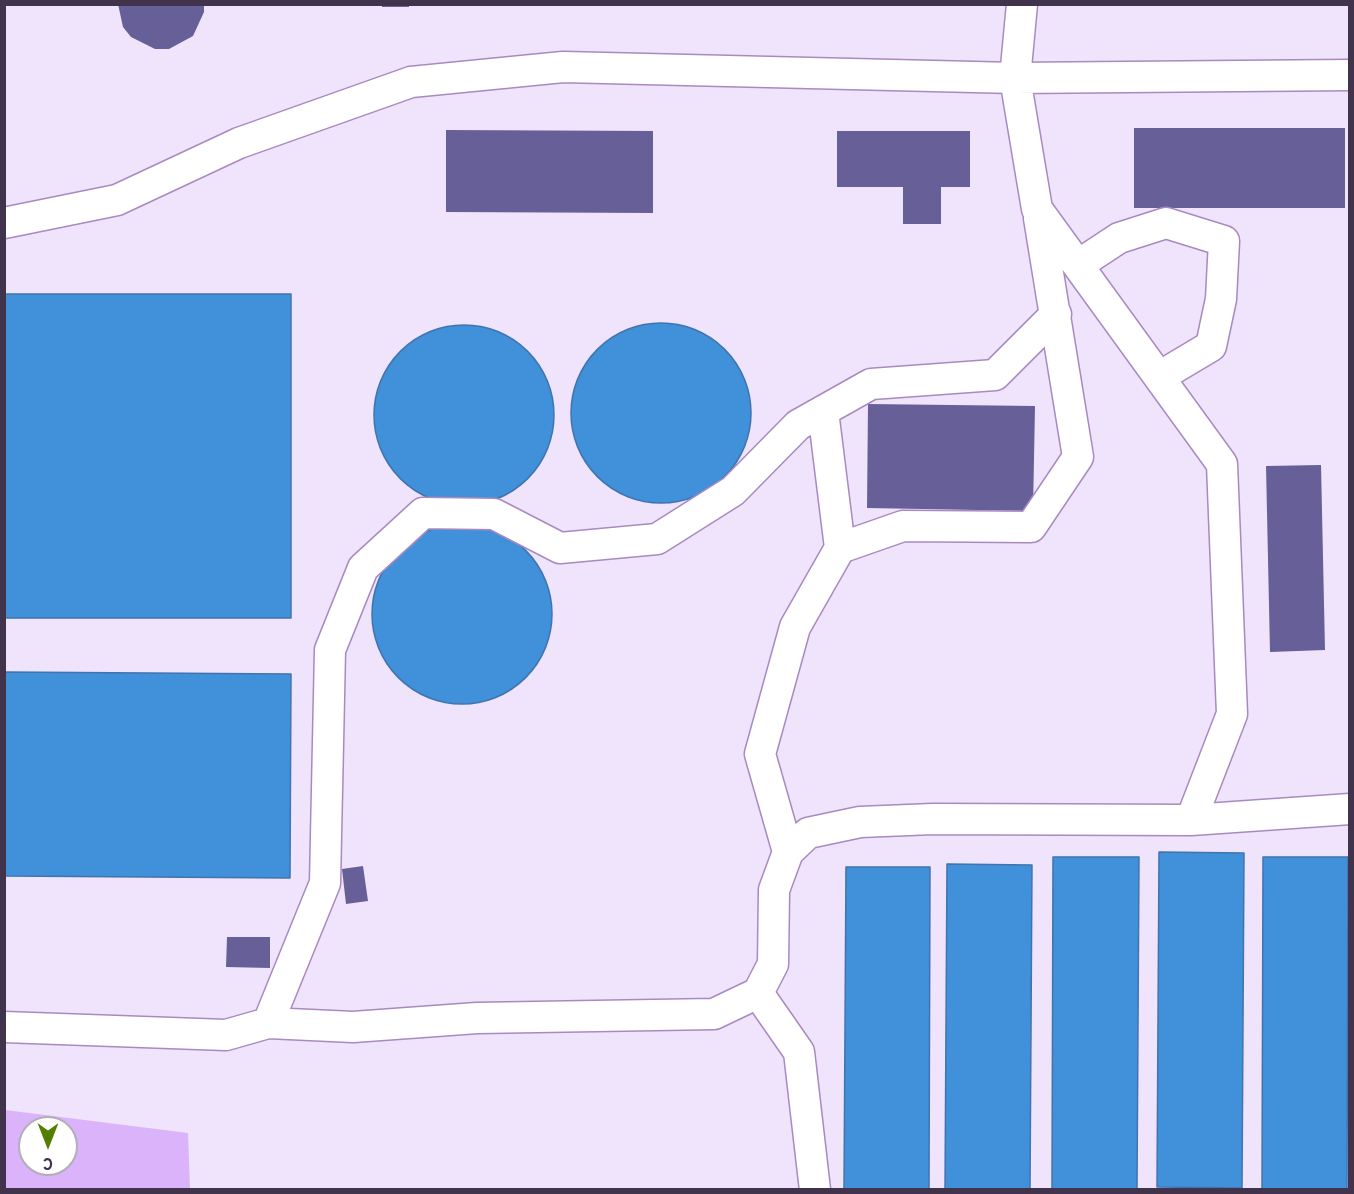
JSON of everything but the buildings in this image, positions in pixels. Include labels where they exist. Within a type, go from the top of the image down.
[{"type":"lane","points":[[840,548],[903,526],[1031,527],[1078,457],[1015,78],[1022,4]]},
{"type":"lane","points":[[4,223],[117,200],[239,143],[411,82],[563,67],[1015,78],[1350,75]]},
{"type":"lane","points":[[1037,209],[1222,464],[1232,714],[1191,820]]},
{"type":"lane","points":[[1078,265],[1119,238],[1166,223],[1224,241],[1221,299],[1211,346],[1159,377]]},
{"type":"lane","points":[[268,1023],[325,884],[330,650],[363,568],[423,513],[495,514],[560,548],[657,539],[733,491],[798,425],[871,384],[996,375],[1056,314]]},
{"type":"lane","points":[[788,852],[760,754],[795,627],[840,548],[823,411]]},
{"type":"lane","points":[[4,1027],[226,1035],[268,1023],[353,1027],[477,1018],[714,1014],[758,993],[772,964],[774,890],[788,852],[808,833],[860,822],[933,819],[1191,820],[1350,809]]},
{"type":"lane","points":[[758,993],[799,1052],[815,1190]]},
{"type":"shaded area","points":[[5,1110],[53,1116],[18,1116],[18,1176],[78,1176],[78,1119],[188,1133],[190,1189],[5,1189]]},
{"type":"water","points":[[4,294],[291,294],[291,618],[5,618]]},
{"type":"water","points":[[661,323],[696,330],[725,349],[744,378],[751,413],[744,448],[725,477],[696,496],[661,503],[626,496],[597,477],[578,448],[571,413],[578,378],[597,349],[626,330]]},
{"type":"water","points":[[464,325],[498,332],[514,340],[528,351],[539,365],[547,381],[554,415],[547,449],[539,465],[528,479],[514,490],[498,498],[464,505],[430,498],[414,490],[400,479],[389,465],[381,449],[374,415],[381,381],[389,365],[400,351],[414,340],[430,332]]},
{"type":"water","points":[[462,524],[496,531],[512,539],[526,550],[537,564],[545,580],[552,614],[545,648],[537,664],[526,678],[512,689],[496,697],[462,704],[428,697],[412,689],[398,678],[387,664],[379,648],[372,614],[379,580],[387,564],[398,550],[412,539],[428,531]]},
{"type":"water","points":[[5,672],[291,674],[290,878],[5,876]]},
{"type":"water","points":[[1159,852],[1244,853],[1242,1188],[1157,1187]]},
{"type":"water","points":[[1053,857],[1139,857],[1137,1189],[1052,1189]]},
{"type":"water","points":[[1263,857],[1348,857],[1347,1189],[1262,1189]]},
{"type":"water","points":[[947,864],[1032,865],[1030,1189],[945,1189]]},
{"type":"water","points":[[846,867],[930,867],[929,1189],[844,1189]]}]
